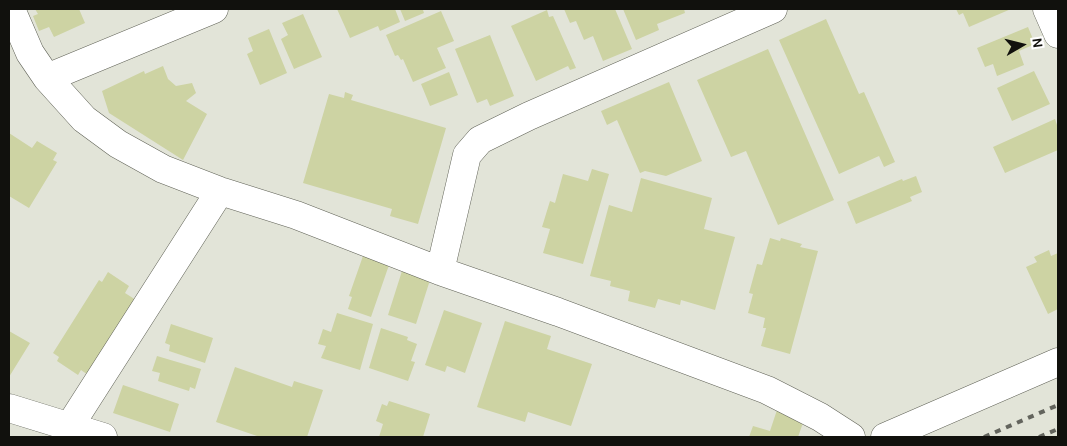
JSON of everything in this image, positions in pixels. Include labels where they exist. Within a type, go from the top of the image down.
[{"type":"street","points":[[11,9],[30,53],[47,78],[84,119],[118,144],[163,169],[220,191],[296,215],[440,271],[558,312],[767,390],[820,417],[851,437]]},
{"type":"street","points":[[47,78],[214,9]]},
{"type":"street","points":[[440,271],[467,155],[480,140],[530,116],[773,9]]},
{"type":"street","points":[[1047,9],[1058,34]]},
{"type":"street","points":[[69,426],[220,191]]},
{"type":"street","points":[[886,437],[1058,362]]},
{"type":"street","points":[[9,408],[103,437]]},
{"type":"building","points":[[35,9],[79,9],[85,23],[54,37],[49,27],[39,31],[33,16],[38,14]]},
{"type":"building","points":[[337,9],[395,9],[400,22],[380,31],[378,26],[350,38]]},
{"type":"building","points":[[400,9],[427,9],[423,10],[424,13],[405,21]]},
{"type":"building","points":[[564,9],[615,9],[632,49],[603,61],[593,36],[584,40],[576,21],[570,23]]},
{"type":"building","points":[[623,9],[684,9],[685,13],[657,24],[659,30],[636,40]]},
{"type":"building","points":[[956,9],[1011,9],[969,27],[963,13],[959,15]]},
{"type":"building","points":[[547,10],[549,17],[553,16],[576,68],[570,70],[568,66],[536,81],[511,26]]},
{"type":"building","points":[[441,11],[454,41],[437,48],[446,68],[413,82],[403,59],[401,60],[398,55],[395,56],[386,35]]},
{"type":"building","points":[[303,14],[322,57],[294,69],[281,39],[288,35],[282,23]]},
{"type":"building","points":[[826,19],[859,94],[864,92],[895,162],[884,167],[879,156],[839,174],[779,40]]},
{"type":"building","points":[[1028,27],[1035,44],[1019,51],[1024,65],[997,76],[993,64],[985,67],[977,48]]},
{"type":"building","points":[[269,29],[287,73],[260,85],[247,54],[253,51],[248,38]]},
{"type":"building","points":[[490,35],[514,96],[490,106],[487,99],[477,103],[455,49]]},
{"type":"building","points":[[768,49],[834,200],[778,225],[746,151],[731,157],[697,80]]},
{"type":"building","points":[[163,66],[168,79],[176,86],[192,83],[196,93],[186,101],[207,114],[183,160],[109,113],[102,91],[144,71],[145,74]]},
{"type":"building","points":[[1034,71],[1050,104],[1012,121],[997,88]]},
{"type":"building","points":[[449,72],[458,95],[430,106],[421,84]]},
{"type":"building","points":[[669,82],[702,161],[666,176],[645,171],[640,173],[617,120],[607,125],[601,111]]},
{"type":"building","points":[[345,92],[353,95],[351,100],[446,128],[418,224],[390,216],[392,209],[303,183],[329,94],[344,98]]},
{"type":"building","points":[[1055,119],[1058,128],[1058,150],[1005,173],[993,147]]},
{"type":"building","points":[[9,133],[32,148],[37,141],[57,153],[53,160],[57,162],[29,208],[9,196]]},
{"type":"building","points":[[592,169],[609,174],[583,264],[543,253],[550,229],[542,227],[550,201],[555,203],[563,174],[588,181]]},
{"type":"building","points":[[916,176],[922,192],[910,197],[912,201],[856,224],[847,202],[902,179],[903,181]]},
{"type":"building","points":[[641,178],[712,198],[704,229],[735,237],[715,310],[681,300],[680,305],[658,299],[655,308],[628,301],[630,291],[610,286],[611,281],[590,276],[609,205],[632,212]]},
{"type":"building","points":[[770,238],[780,241],[781,238],[802,244],[800,247],[818,251],[790,354],[761,346],[766,328],[763,328],[765,318],[748,313],[753,294],[749,293],[757,264],[762,265]]},
{"type":"building","points":[[1049,250],[1051,256],[1058,253],[1058,309],[1048,314],[1026,267],[1037,262],[1034,257]]},
{"type":"building","points":[[363,256],[389,265],[371,317],[348,309],[352,297],[349,296]]},
{"type":"building","points":[[402,271],[430,280],[416,324],[388,315]]},
{"type":"building","points":[[108,272],[129,286],[125,293],[136,300],[88,375],[81,370],[78,375],[57,361],[59,357],[53,353],[99,280],[102,282]]},
{"type":"building","points":[[444,310],[482,323],[465,373],[447,366],[445,372],[425,365]]},
{"type":"building","points":[[337,313],[373,324],[360,370],[321,358],[326,346],[318,344],[323,329],[331,332]]},
{"type":"building","points":[[505,321],[551,336],[547,349],[592,364],[571,426],[528,412],[525,422],[477,407]]},
{"type":"building","points":[[171,324],[213,338],[205,363],[169,351],[170,345],[165,343]]},
{"type":"building","points":[[381,328],[408,337],[407,340],[417,344],[411,361],[415,362],[408,381],[369,368]]},
{"type":"building","points":[[9,331],[30,343],[9,377]]},
{"type":"building","points":[[157,356],[201,369],[195,389],[190,387],[189,391],[158,381],[160,373],[152,371]]},
{"type":"building","points":[[235,367],[292,387],[294,381],[323,390],[307,437],[260,437],[216,422]]},
{"type":"building","points":[[123,385],[179,404],[170,432],[113,413]]},
{"type":"building","points":[[389,401],[430,414],[423,437],[379,437],[383,424],[376,421],[382,404],[387,406]]},
{"type":"building","points":[[777,410],[804,420],[798,437],[749,437],[753,426],[770,431]]},
{"type":"railway","points":[[984,437],[1058,405]]},
{"type":"railway","points":[[1039,437],[1058,429]]}]
